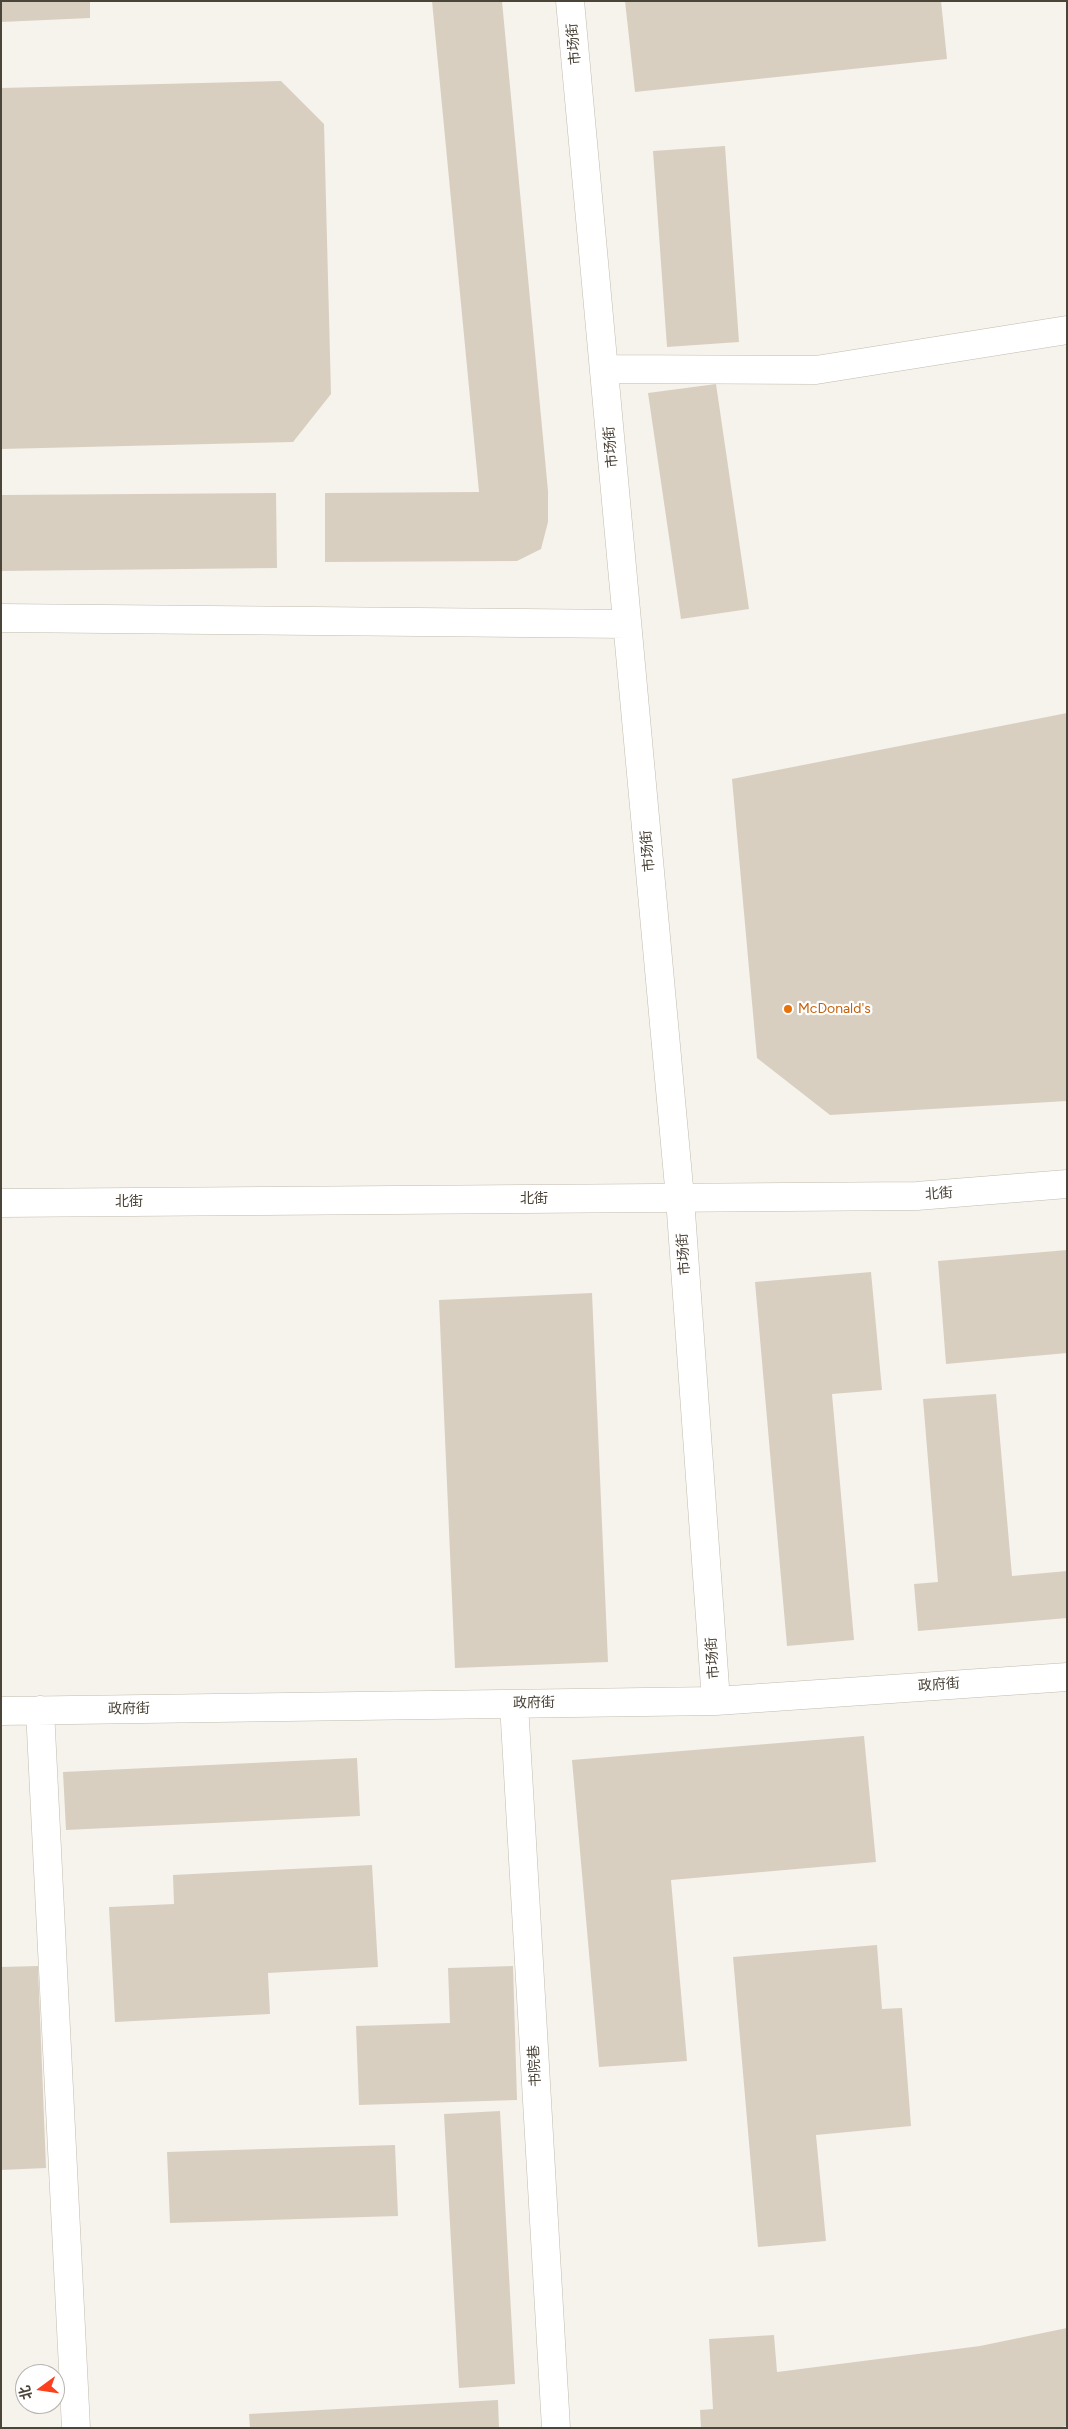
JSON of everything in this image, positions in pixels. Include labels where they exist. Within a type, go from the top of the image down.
[{"type":"street","name":"市场街","points":[[570,1],[680,1198],[716,1701]]},
{"type":"street","points":[[604,369],[816,370],[1067,330]]},
{"type":"street","points":[[1,618],[627,624]]},
{"type":"street","name":"北街","points":[[1,1203],[917,1196],[1067,1184]]},
{"type":"street","name":"政府街","points":[[1,1711],[716,1701],[1067,1677]]},
{"type":"street","name":"书院巷","points":[[514,1704],[556,2428]]},
{"type":"street","points":[[40,1710],[76,2428]]},
{"type":"building","points":[[1,1],[90,1],[90,18],[1,22]]},
{"type":"building","points":[[432,1],[502,1],[548,491],[548,522],[541,549],[517,561],[325,562],[325,493],[479,492]]},
{"type":"building","points":[[625,1],[941,1],[947,59],[635,92]]},
{"type":"building","points":[[281,81],[324,124],[331,394],[293,442],[1,449],[1,88]]},
{"type":"building","points":[[725,146],[739,342],[667,347],[653,151]]},
{"type":"building","points":[[716,384],[749,609],[681,619],[648,393]]},
{"type":"building","points":[[276,493],[277,568],[1,571],[1,495]]},
{"type":"building","points":[[1067,713],[1067,1101],[830,1115],[757,1058],[732,779]]},
{"type":"building","points":[[1067,1250],[1067,1353],[946,1364],[938,1261]]},
{"type":"building","points":[[871,1272],[882,1390],[832,1394],[854,1640],[787,1646],[755,1282]]},
{"type":"building","points":[[592,1293],[608,1662],[455,1668],[439,1300]]},
{"type":"building","points":[[996,1394],[1012,1576],[1067,1571],[1067,1618],[918,1631],[914,1584],[938,1582],[923,1399]]},
{"type":"building","points":[[864,1736],[876,1862],[671,1880],[687,2061],[599,2067],[572,1760]]},
{"type":"building","points":[[357,1758],[360,1816],[66,1830],[63,1772]]},
{"type":"building","points":[[372,1865],[378,1967],[268,1973],[270,2014],[115,2022],[109,1907],[174,1904],[173,1875]]},
{"type":"building","points":[[877,1945],[882,2009],[902,2008],[911,2126],[816,2135],[826,2241],[758,2247],[733,1957]]},
{"type":"building","points":[[38,1966],[46,2168],[1,2170],[1,1967]]},
{"type":"building","points":[[513,1966],[517,2100],[359,2105],[356,2026],[450,2023],[448,1968]]},
{"type":"building","points":[[500,2111],[515,2384],[459,2388],[444,2114]]},
{"type":"building","points":[[395,2145],[398,2216],[170,2223],[167,2152]]},
{"type":"building","points":[[1067,2328],[1067,2426],[1056,2428],[701,2428],[700,2410],[713,2409],[709,2339],[774,2335],[777,2372],[980,2346]]},
{"type":"building","points":[[498,2400],[499,2428],[250,2428],[249,2414]]},
{"type":"place","name":"McDonald's","points":[[788,1009]]}]
